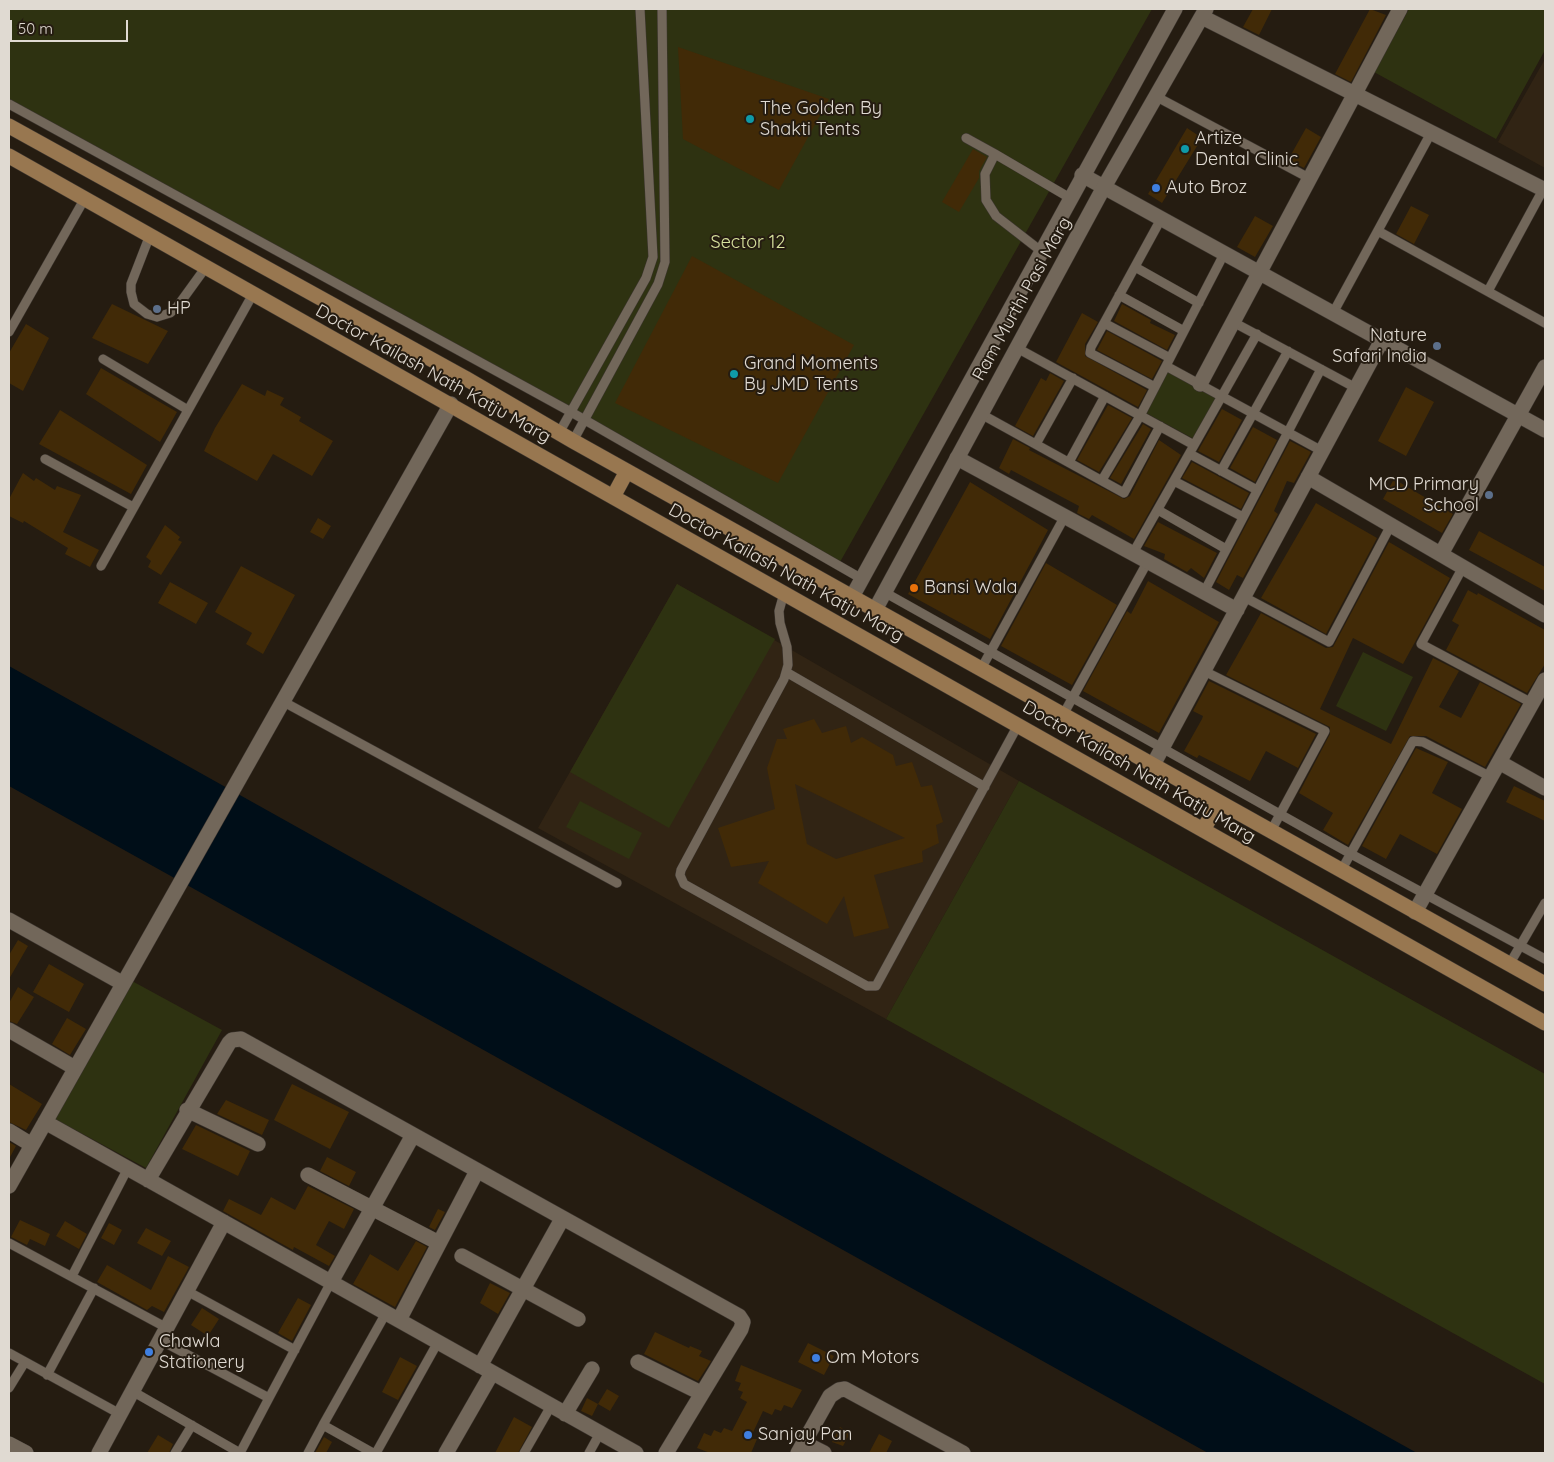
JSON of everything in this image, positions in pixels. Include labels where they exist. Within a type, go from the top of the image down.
[{"type":"main road","name":"Doctor Kailash Nath Katju Marg","points":[[9,126],[465,378],[573,441],[874,610],[1545,984]]},
{"type":"main road","name":"Doctor Kailash Nath Katju Marg","points":[[9,156],[1545,1023]]},
{"type":"main road","points":[[613,497],[627,471]]},
{"type":"main road","points":[[1203,830],[1219,802]]},
{"type":"street","name":"Ram Murthi Pasi Marg","points":[[852,597],[1082,175],[1175,9]]},
{"type":"street","points":[[1200,384],[1308,178],[1400,9]]},
{"type":"street","name":"Ram Murthi Pasi Marg","points":[[874,610],[1104,187],[1204,13]]},
{"type":"street","points":[[1204,13],[1354,94],[1545,189]]},
{"type":"street","points":[[1082,175],[1545,430]]},
{"type":"street","points":[[1153,765],[1382,340]]},
{"type":"street","points":[[1441,554],[1544,372]]},
{"type":"street","points":[[9,1186],[122,983],[451,404]]},
{"type":"street","points":[[957,458],[1204,592],[1240,603]]},
{"type":"street","points":[[1308,477],[1545,615]]},
{"type":"street","points":[[1415,912],[1545,680]]},
{"type":"street","points":[[1499,762],[1545,788]]},
{"type":"street","points":[[9,938],[12,922],[122,983]]},
{"type":"street","points":[[9,1030],[75,1068]]},
{"type":"street","points":[[148,1180],[187,1110],[228,1043],[232,1040],[240,1039],[739,1316],[742,1322],[741,1328],[666,1453]]},
{"type":"street","points":[[187,1110],[258,1144]]},
{"type":"street","points":[[44,1122],[636,1453]]},
{"type":"street","points":[[9,1131],[32,1144]]},
{"type":"street","points":[[331,1282],[413,1135]]},
{"type":"street","points":[[393,1317],[439,1243],[477,1171]]},
{"type":"street","points":[[308,1175],[373,1206],[439,1243]]},
{"type":"street","points":[[446,1453],[523,1289],[562,1219]]},
{"type":"street","points":[[99,1453],[224,1222]]},
{"type":"street","points":[[462,1256],[578,1319]]},
{"type":"street","points":[[638,1362],[701,1393]]},
{"type":"street","points":[[566,1414],[592,1369]]},
{"type":"street","points":[[824,1453],[801,1448],[830,1396],[839,1390],[850,1390],[955,1451]]},
{"type":"street","points":[[9,1444],[26,1453]]},
{"type":"lane","points":[[559,433],[646,278],[653,257],[640,9]]},
{"type":"lane","points":[[573,441],[658,284],[665,262],[662,9]]},
{"type":"lane","points":[[1157,97],[1308,178]]},
{"type":"lane","points":[[9,104],[571,412],[862,580]]},
{"type":"lane","points":[[1333,313],[1431,133]]},
{"type":"lane","points":[[966,138],[1070,198]]},
{"type":"lane","points":[[995,154],[985,174],[986,200],[996,216],[1006,226],[1041,251]]},
{"type":"lane","points":[[1488,291],[1545,189]]},
{"type":"lane","points":[[9,332],[86,198]]},
{"type":"lane","points":[[1155,387],[1090,353],[1119,295],[1162,219]]},
{"type":"lane","points":[[1378,231],[1545,323]]},
{"type":"lane","points":[[150,235],[131,284],[134,304],[147,314],[157,317],[170,313],[177,307],[206,267]]},
{"type":"lane","points":[[1102,480],[1140,416],[1224,254]]},
{"type":"lane","points":[[1135,267],[1199,303]]},
{"type":"lane","points":[[100,566],[252,294]]},
{"type":"lane","points":[[1119,295],[1184,331]]},
{"type":"lane","points":[[1233,322],[1356,388]]},
{"type":"lane","points":[[1104,324],[1168,362],[1200,384],[1322,451]]},
{"type":"lane","points":[[1134,553],[1257,334]]},
{"type":"lane","points":[[1017,348],[1160,426],[1221,471],[1257,490]]},
{"type":"lane","points":[[1221,471],[1288,351]]},
{"type":"lane","points":[[103,359],[188,410]]},
{"type":"lane","points":[[1204,592],[1321,369]]},
{"type":"lane","points":[[1036,444],[1073,378]]},
{"type":"lane","points":[[1069,462],[1104,396]]},
{"type":"lane","points":[[981,414],[1122,492],[1126,492],[1160,426]]},
{"type":"lane","points":[[45,459],[134,507]]},
{"type":"lane","points":[[1174,481],[1243,517]]},
{"type":"lane","points":[[1158,510],[1226,549]]},
{"type":"lane","points":[[981,669],[1065,516]]},
{"type":"lane","points":[[1240,603],[1329,642],[1391,525]]},
{"type":"lane","points":[[1063,715],[1148,561]]},
{"type":"lane","points":[[1463,567],[1422,644],[1532,703]]},
{"type":"lane","points":[[884,592],[1351,854],[1545,958]]},
{"type":"lane","points":[[784,593],[779,611],[780,623],[788,646],[786,672],[681,870],[680,876],[684,884],[867,986],[876,986],[1018,726]]},
{"type":"lane","points":[[1204,671],[1325,731],[1271,831]]},
{"type":"lane","points":[[786,672],[985,787]]},
{"type":"lane","points":[[282,701],[617,883]]},
{"type":"lane","points":[[1342,871],[1413,742],[1420,740],[1491,777]]},
{"type":"lane","points":[[1509,964],[1545,903]]},
{"type":"lane","points":[[72,1276],[128,1168]]},
{"type":"lane","points":[[9,1243],[94,1288],[164,1334],[269,1398]]},
{"type":"lane","points":[[132,1391],[240,1453],[331,1282]]},
{"type":"lane","points":[[47,1375],[94,1288]]},
{"type":"lane","points":[[187,1291],[294,1350]]},
{"type":"lane","points":[[308,1453],[323,1426],[393,1317]]},
{"type":"lane","points":[[323,1426],[374,1453],[438,1342]]},
{"type":"lane","points":[[9,1354],[120,1414]]},
{"type":"lane","points":[[9,1388],[24,1362]]},
{"type":"lane","points":[[524,1453],[551,1406]]},
{"type":"lane","points":[[175,1453],[192,1425]]},
{"type":"lane","points":[[589,1453],[600,1433]]},
{"type":"shaded area","points":[[1545,59],[1545,168],[1498,142]]},
{"type":"shaded area","points":[[677,584],[1019,781],[886,1019],[538,828]]},
{"type":"shaded area","points":[[9,666],[1417,1453],[1208,1453],[9,786]]},
{"type":"green space","name":"Sector 12","points":[[9,9],[1152,9],[840,562],[9,100]]},
{"type":"green space","points":[[1409,9],[1545,9],[1545,50],[1496,139],[1374,72]]},
{"type":"green space","points":[[1166,370],[1217,397],[1194,439],[1144,412]]},
{"type":"green space","points":[[677,584],[775,639],[669,828],[570,772]]},
{"type":"green space","points":[[1363,652],[1413,677],[1386,731],[1336,706]]},
{"type":"green space","points":[[1019,781],[1545,1074],[1545,1384],[886,1019]]},
{"type":"green space","points":[[580,801],[642,833],[629,859],[566,827]]},
{"type":"green space","points":[[132,981],[222,1030],[146,1168],[55,1119]]},
{"type":"building","points":[[1253,9],[1272,9],[1259,35],[1243,27]]},
{"type":"building","points":[[1370,9],[1386,15],[1351,82],[1335,74]]},
{"type":"building","name":"The Golden By Shakti Tents","points":[[678,47],[829,99],[779,190],[683,139]]},
{"type":"building","points":[[1187,128],[1202,138],[1162,203],[1148,194]]},
{"type":"building","points":[[1306,128],[1321,137],[1304,168],[1288,160]]},
{"type":"building","points":[[973,149],[987,157],[979,171],[979,178],[959,212],[942,202]]},
{"type":"building","points":[[1411,206],[1429,215],[1414,244],[1396,234]]},
{"type":"building","points":[[1255,216],[1273,226],[1255,257],[1237,247]]},
{"type":"building","name":"Grand Moments By JMD Tents","points":[[692,256],[854,345],[778,483],[615,403]]},
{"type":"building","points":[[112,304],[168,331],[148,364],[92,338]]},
{"type":"building","points":[[1122,304],[1151,320],[1150,323],[1175,335],[1167,350],[1114,321]]},
{"type":"building","points":[[1082,313],[1098,322],[1085,344],[1085,356],[1147,390],[1138,407],[1056,362]]},
{"type":"building","points":[[26,324],[49,338],[23,391],[9,383],[9,353]]},
{"type":"building","points":[[1107,331],[1162,361],[1152,379],[1097,350]]},
{"type":"building","points":[[101,368],[177,412],[160,442],[86,394]]},
{"type":"building","points":[[1050,373],[1064,381],[1033,436],[1015,426],[1041,378],[1046,381]]},
{"type":"building","points":[[242,384],[265,396],[267,390],[284,398],[280,405],[301,417],[299,421],[333,441],[312,476],[273,454],[257,481],[204,451],[215,428]]},
{"type":"building","points":[[1406,387],[1434,402],[1406,456],[1378,441]]},
{"type":"building","points":[[1108,405],[1132,418],[1099,472],[1077,460]]},
{"type":"building","points":[[1222,409],[1242,420],[1219,462],[1198,451]]},
{"type":"building","points":[[60,410],[147,465],[131,494],[39,444]]},
{"type":"building","points":[[1143,424],[1151,429],[1121,484],[1110,478]]},
{"type":"building","points":[[1253,427],[1277,440],[1255,482],[1230,468]]},
{"type":"building","points":[[1013,439],[1030,448],[1029,450],[1124,499],[1130,496],[1159,440],[1181,455],[1134,539],[1092,515],[1089,519],[1077,513],[1079,506],[1011,470],[1009,474],[999,468]]},
{"type":"building","points":[[1290,441],[1311,452],[1294,483],[1287,481],[1274,511],[1278,514],[1243,578],[1237,575],[1229,590],[1216,582]]},
{"type":"building","points":[[1192,462],[1249,493],[1241,509],[1182,478]]},
{"type":"building","points":[[23,473],[34,481],[36,478],[55,490],[57,486],[81,495],[63,532],[99,550],[90,567],[65,554],[68,548],[24,521],[23,523],[9,516],[9,499]]},
{"type":"building","points":[[1394,479],[1453,514],[1442,533],[1383,499]]},
{"type":"building","points":[[970,482],[1048,530],[990,639],[908,594]]},
{"type":"building","points":[[1316,503],[1377,538],[1326,634],[1261,598]]},
{"type":"building","points":[[318,518],[331,526],[323,539],[310,532]]},
{"type":"building","points":[[1158,522],[1217,553],[1204,578],[1191,568],[1187,572],[1164,559],[1165,554],[1144,546]]},
{"type":"building","points":[[165,525],[180,537],[178,540],[182,542],[161,575],[148,567],[151,561],[146,557]]},
{"type":"building","points":[[1479,531],[1545,567],[1545,591],[1469,550]]},
{"type":"building","points":[[1389,542],[1450,578],[1403,664],[1353,638],[1320,709],[1391,744],[1433,658],[1459,671],[1439,707],[1461,718],[1480,682],[1521,704],[1485,767],[1426,736],[1410,736],[1348,845],[1323,830],[1333,813],[1299,793],[1330,734],[1330,727],[1226,675],[1261,613],[1326,648],[1333,647]]},
{"type":"building","points":[[1046,563],[1117,605],[1072,685],[1001,646]]},
{"type":"building","points":[[241,566],[295,595],[263,654],[246,644],[252,633],[215,612]]},
{"type":"building","points":[[1148,581],[1219,622],[1159,733],[1083,691],[1127,611],[1131,614]]},
{"type":"building","points":[[170,582],[208,603],[196,624],[158,603]]},
{"type":"building","points":[[1468,590],[1477,595],[1478,593],[1545,630],[1545,664],[1527,693],[1446,650],[1459,625],[1452,621]]},
{"type":"building","points":[[1209,681],[1316,734],[1298,768],[1266,751],[1250,781],[1199,755],[1197,758],[1184,751],[1202,719],[1203,716],[1193,711]]},
{"type":"building","points":[[814,719],[822,733],[846,726],[851,743],[862,737],[893,755],[896,766],[912,762],[921,787],[932,785],[943,822],[936,825],[939,843],[922,851],[923,862],[874,875],[889,928],[854,937],[844,896],[827,924],[758,883],[769,861],[731,867],[718,828],[775,809],[767,768],[777,739],[787,739],[783,729]],"holes":[[[795,784],[905,838],[836,859],[807,844]]]},
{"type":"building","points":[[1416,748],[1448,762],[1432,793],[1462,809],[1437,854],[1400,834],[1386,859],[1362,846]]},
{"type":"building","points":[[1514,786],[1545,801],[1545,821],[1506,802]]},
{"type":"building","points":[[18,940],[28,946],[9,979],[9,955]]},
{"type":"building","points":[[49,964],[84,984],[69,1012],[33,992]]},
{"type":"building","points":[[18,987],[34,997],[17,1024],[9,1021],[9,1003]]},
{"type":"building","points":[[67,1018],[86,1029],[70,1055],[52,1044]]},
{"type":"building","points":[[9,1084],[42,1104],[26,1130],[9,1122]]},
{"type":"building","points":[[292,1084],[349,1112],[330,1149],[274,1120]]},
{"type":"building","points":[[226,1100],[269,1120],[262,1135],[217,1114]]},
{"type":"building","points":[[196,1125],[250,1151],[238,1176],[182,1149]]},
{"type":"building","points":[[9,1142],[16,1146],[9,1159]]},
{"type":"building","points":[[327,1157],[356,1172],[349,1186],[320,1171]]},
{"type":"building","points":[[308,1186],[354,1209],[344,1229],[329,1221],[316,1245],[335,1256],[329,1266],[294,1247],[293,1250],[223,1211],[229,1199],[261,1215],[271,1197],[295,1210]]},
{"type":"building","points":[[438,1209],[445,1212],[435,1230],[429,1227]]},
{"type":"building","points":[[20,1220],[50,1234],[45,1246],[30,1239],[27,1245],[11,1237]]},
{"type":"building","points":[[65,1221],[87,1234],[79,1249],[56,1236]]},
{"type":"building","points":[[109,1223],[122,1230],[114,1245],[101,1238]]},
{"type":"building","points":[[146,1228],[171,1241],[162,1256],[137,1243]]},
{"type":"building","points":[[416,1241],[427,1247],[395,1307],[353,1284],[370,1254],[398,1271]]},
{"type":"building","points":[[168,1256],[189,1267],[164,1312],[152,1306],[147,1310],[97,1282],[107,1265],[151,1290]]},
{"type":"building","points":[[490,1283],[510,1293],[498,1314],[480,1303]]},
{"type":"building","points":[[298,1298],[311,1305],[292,1341],[278,1333]]},
{"type":"building","points":[[202,1308],[219,1319],[208,1336],[191,1325]]},
{"type":"building","points":[[655,1332],[689,1348],[690,1346],[702,1351],[699,1356],[711,1361],[698,1381],[644,1354]]},
{"type":"building","points":[[808,1343],[834,1356],[824,1375],[798,1362]]},
{"type":"building","points":[[400,1357],[417,1366],[398,1400],[382,1392]]},
{"type":"building","points":[[741,1365],[802,1390],[792,1408],[784,1405],[781,1411],[775,1409],[772,1415],[763,1411],[750,1439],[757,1439],[751,1453],[710,1453],[697,1448],[704,1433],[711,1436],[714,1430],[721,1433],[724,1428],[732,1431],[747,1402],[740,1398],[743,1392],[738,1390],[741,1383],[735,1381]]},
{"type":"building","points":[[607,1389],[619,1396],[610,1411],[598,1404]]},
{"type":"building","points":[[587,1398],[598,1404],[592,1416],[581,1411]]},
{"type":"building","points":[[514,1417],[532,1427],[518,1453],[495,1453]]},
{"type":"building","points":[[840,1427],[850,1433],[843,1446],[832,1442]]},
{"type":"building","points":[[879,1434],[892,1441],[886,1453],[869,1453]]},
{"type":"building","points":[[158,1435],[173,1444],[169,1453],[147,1453]]},
{"type":"building","points":[[324,1437],[332,1442],[326,1453],[315,1453]]},
{"type":"place","name":"The Golden By Shakti Tents","points":[[750,119]]},
{"type":"place","name":"Artize Dental Clinic","points":[[1185,149]]},
{"type":"place","name":"Auto Broz","points":[[1156,188]]},
{"type":"place","name":"HP","points":[[157,309]]},
{"type":"place","name":"Nature Safari India","points":[[1437,346]]},
{"type":"place","name":"Grand Moments By JMD Tents","points":[[734,374]]},
{"type":"place","name":"MCD Primary School","points":[[1489,495]]},
{"type":"place","name":"Bansi Wala","points":[[914,588]]},
{"type":"place","name":"Chawla Stationery","points":[[149,1352]]},
{"type":"place","name":"Om Motors","points":[[816,1358]]},
{"type":"place","name":"Sanjay Pan","points":[[748,1435]]}]
